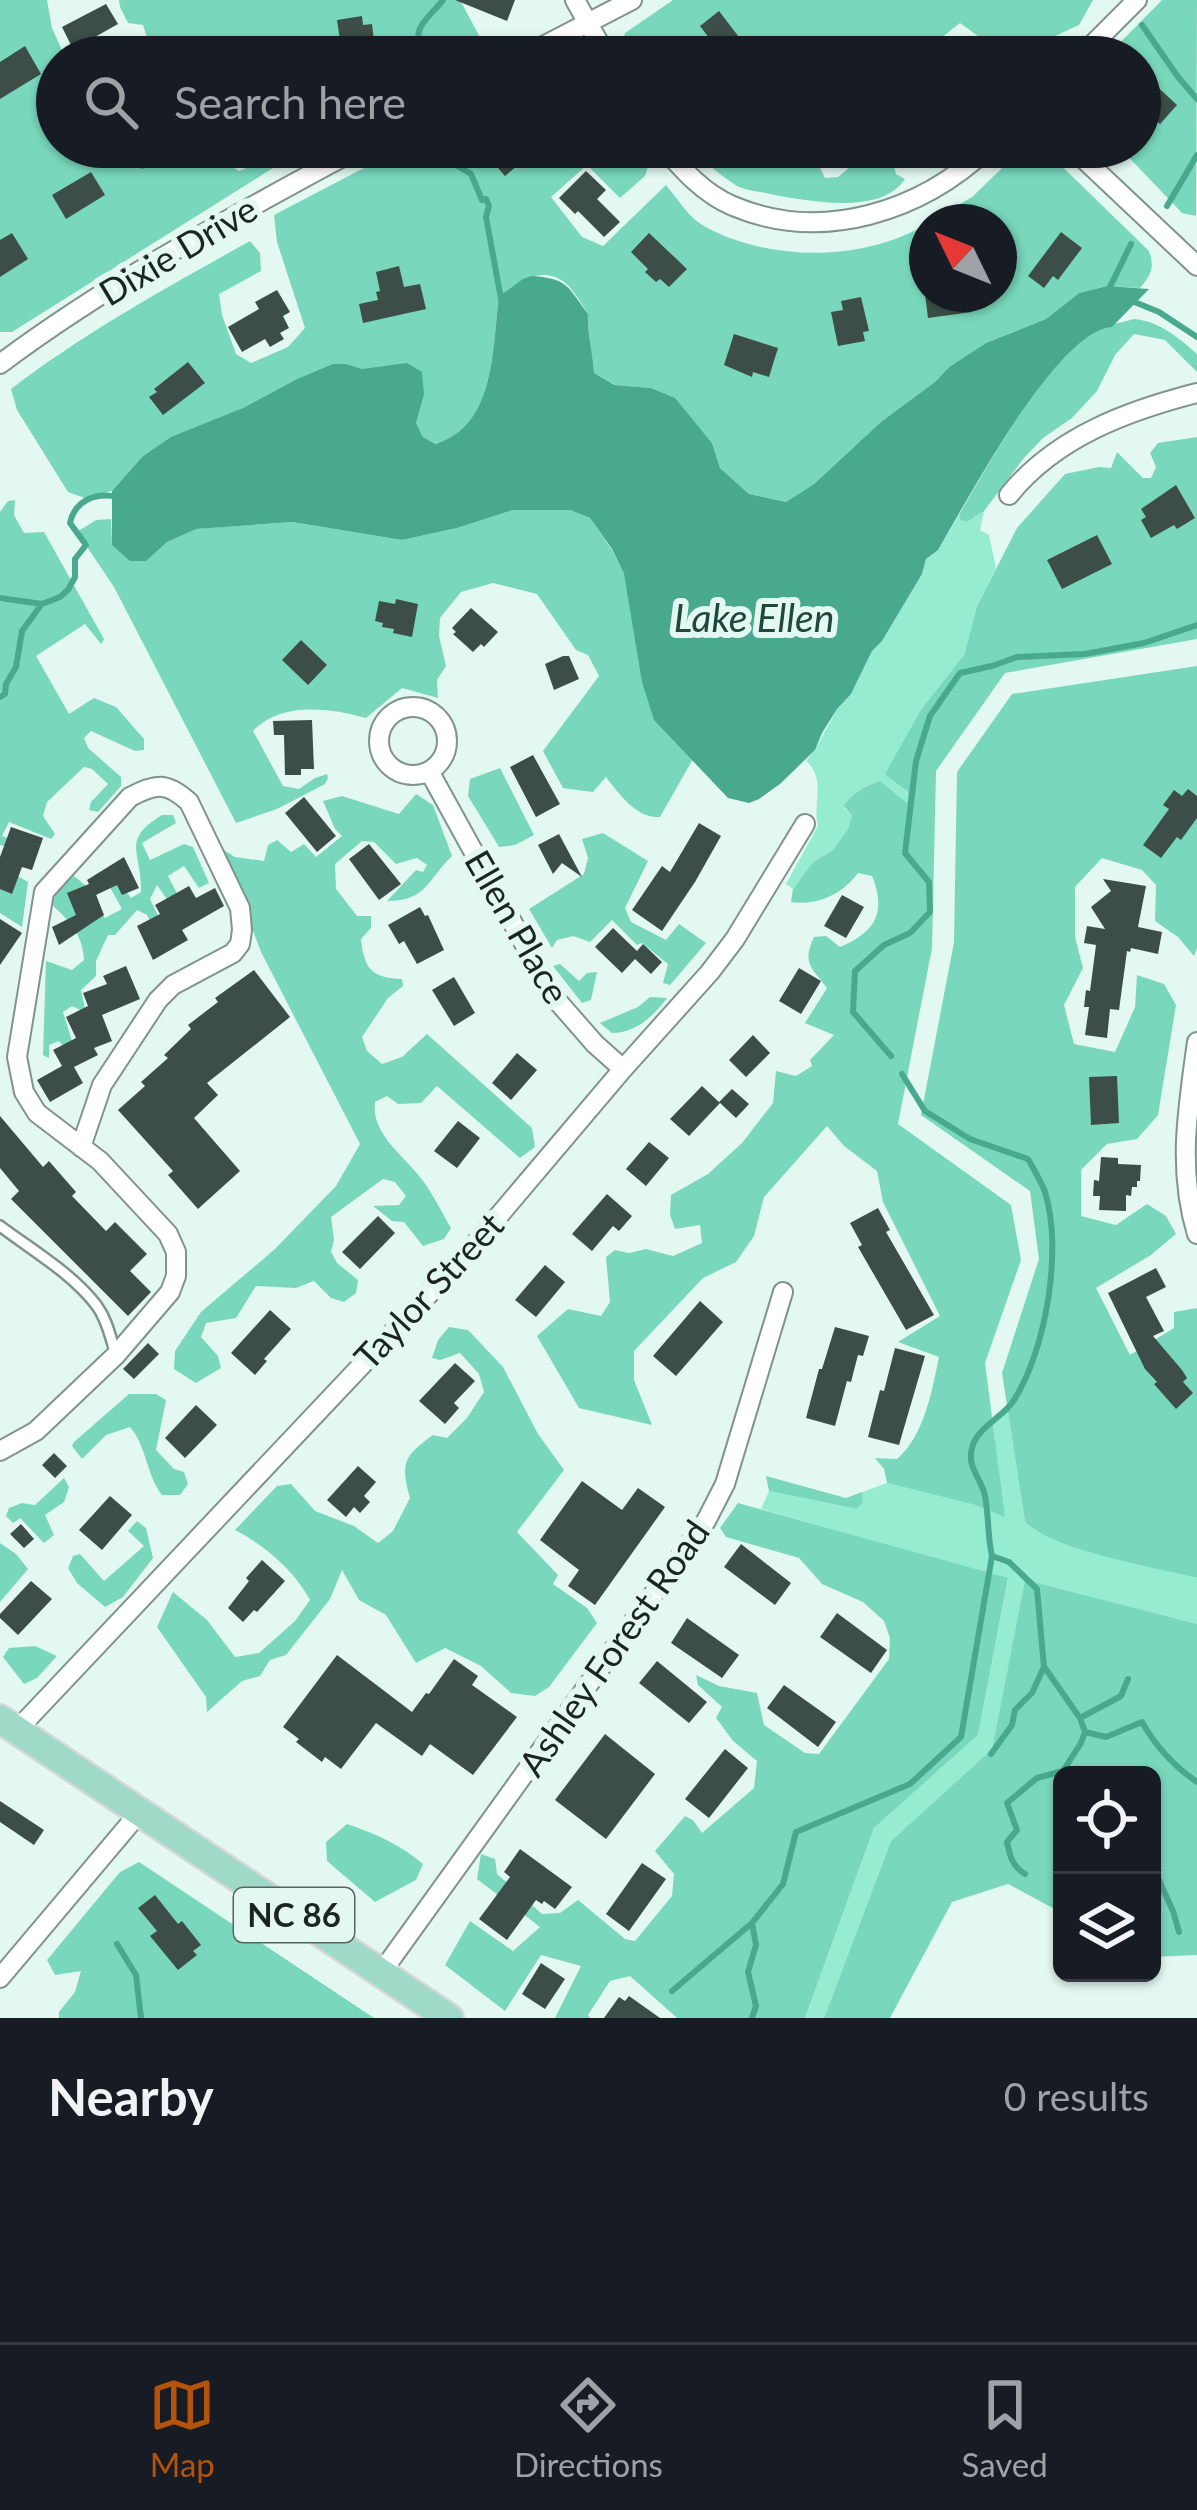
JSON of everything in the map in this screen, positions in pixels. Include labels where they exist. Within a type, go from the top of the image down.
[{"type":"main road","name":"NC 86","points":[[8,1725],[449,2018]]},
{"type":"street","points":[[575,0],[596,36]]},
{"type":"street","points":[[563,36],[632,0]]},
{"type":"street","points":[[1100,36],[1137,0]]},
{"type":"street","name":"Dixie Drive","points":[[0,364],[154,263],[324,168]]},
{"type":"street","points":[[684,168],[731,206],[765,217],[823,222],[885,212],[918,198],[965,168]]},
{"type":"street","points":[[1093,168],[1197,266]]},
{"type":"street","points":[[1009,495],[1051,453],[1091,430],[1160,402],[1197,393]]},
{"type":"street","name":"Ellen Place","points":[[429,771],[553,996],[623,1069]]},
{"type":"street","points":[[0,1451],[36,1431],[116,1355],[170,1292],[176,1276],[176,1252],[168,1234],[100,1161],[81,1147],[37,1113],[24,1092],[17,1057],[44,892],[130,797],[160,786],[176,790],[189,802],[240,908],[240,944],[233,953],[173,985],[158,1000],[102,1085],[81,1147]]},
{"type":"street","name":"Taylor Street","points":[[8,1725],[463,1258],[735,939],[806,824]]},
{"type":"street","points":[[1197,1042],[1184,1163],[1197,1234]]},
{"type":"street","name":"Ashley Forest Road","points":[[382,1973],[706,1521],[725,1484],[783,1292]]},
{"type":"street","points":[[0,1978],[139,1813]]},
{"type":"lane","points":[[0,1226],[97,1306],[116,1355]]},
{"type":"shaded area","points":[[0,0],[47,0],[56,36],[36,36],[36,168],[273,168],[12,332],[0,332]]},
{"type":"shaded area","points":[[119,0],[460,0],[479,36],[146,36],[143,25],[128,23]]},
{"type":"shaded area","points":[[673,0],[1093,0],[1079,25],[1055,36],[978,36],[960,23],[944,36],[625,33]]},
{"type":"shaded area","points":[[1162,0],[1197,0],[1196,216],[1182,213],[1139,168],[1161,168],[1161,36],[1127,36]]},
{"type":"shaded area","points":[[364,168],[584,168],[551,197],[582,237],[603,246],[666,185],[704,226],[757,246],[816,253],[845,251],[909,233],[909,312],[1017,312],[1017,204],[960,204],[1002,168],[1064,168],[1149,251],[1152,267],[1140,288],[1107,286],[1079,293],[1046,319],[986,343],[949,367],[814,484],[786,502],[749,494],[720,468],[712,443],[674,398],[651,388],[616,385],[594,373],[588,314],[567,285],[547,275],[530,278],[499,296],[492,361],[481,402],[456,434],[437,444],[423,437],[416,423],[424,395],[346,364],[295,380],[142,457],[112,491],[85,498],[68,492],[17,410],[11,389],[98,329],[250,241],[260,253],[261,271],[219,294],[222,315],[236,354],[251,363],[288,347],[305,328],[277,242],[274,215]]},
{"type":"shaded area","points":[[590,168],[647,168],[620,198]]},
{"type":"shaded area","points":[[712,168],[820,168],[825,178],[838,177],[849,168],[894,168],[905,179],[879,198],[843,203],[738,186]]},
{"type":"shaded area","points":[[1134,319],[1176,336],[1197,354],[1197,372],[1165,340],[1134,334],[1115,355],[1097,391],[1072,418],[1024,458],[984,511],[967,522],[960,520],[1002,442],[1061,359],[1098,328]]},
{"type":"shaded area","points":[[1197,437],[1197,639],[1005,673],[936,771],[932,948],[898,1124],[1011,1205],[1021,1260],[985,1363],[1005,1517],[887,1483],[875,1458],[897,1459],[920,1426],[939,1357],[898,1342],[940,1316],[883,1202],[877,1171],[827,1126],[764,1197],[754,1236],[736,1262],[703,1278],[634,1351],[634,1380],[652,1425],[579,1408],[537,1336],[568,1309],[601,1316],[610,1302],[606,1257],[615,1250],[646,1249],[673,1256],[702,1243],[700,1225],[675,1229],[671,1195],[708,1174],[742,1143],[773,1103],[776,1071],[796,1076],[812,1066],[810,1060],[834,1035],[805,1023],[827,988],[810,964],[810,946],[814,937],[826,936],[840,947],[862,935],[878,911],[876,889],[872,876],[858,873],[845,887],[820,900],[791,902],[793,889],[848,829],[852,816],[844,806],[855,794],[880,781],[907,803],[908,792],[885,774],[922,708],[964,655],[977,606],[1017,528],[1065,474],[1111,468],[1117,452],[1143,478],[1151,478],[1156,467],[1150,453],[1158,443]]},
{"type":"shaded area","points":[[15,500],[14,515],[24,533],[44,532],[104,639],[101,644],[85,624],[36,656],[69,714],[94,698],[116,707],[144,739],[144,750],[135,751],[91,731],[84,738],[88,748],[121,777],[121,786],[98,812],[89,810],[108,784],[84,767],[47,802],[43,816],[55,834],[51,839],[9,822],[2,836],[37,850],[36,855],[0,845],[0,512]]},
{"type":"shaded area","points":[[513,510],[570,510],[590,518],[624,574],[654,719],[693,759],[660,817],[636,810],[606,777],[593,792],[563,788],[543,751],[599,676],[588,655],[576,650],[537,594],[493,583],[461,592],[440,618],[446,666],[437,680],[438,698],[402,688],[366,718],[322,710],[292,711],[264,721],[253,731],[283,786],[299,789],[315,778],[327,774],[328,778],[277,809],[236,823],[114,587],[77,532],[96,520],[111,519],[112,545],[145,561],[167,542],[195,529],[292,522],[402,540]]},
{"type":"shaded area","points":[[984,511],[980,530],[989,535],[996,568],[977,606],[964,655],[922,708],[911,730],[896,781],[908,793],[907,804],[880,781],[850,798],[844,807],[852,816],[848,829],[793,889],[786,884],[818,826],[816,776],[806,761],[851,694],[872,651],[922,574],[926,559],[938,550],[959,515],[967,522]]},
{"type":"shaded area","points":[[1197,666],[1194,956],[1155,921],[1156,885],[1142,870],[1102,858],[1075,887],[1075,937],[1083,968],[1064,1005],[1074,1044],[1115,1052],[1135,1007],[1137,975],[1164,984],[1176,1005],[1158,1115],[1137,1139],[1107,1144],[1081,1170],[1081,1216],[1116,1225],[1147,1204],[1166,1216],[1176,1234],[1096,1288],[1130,1355],[1174,1328],[1174,1312],[1197,1308],[1197,1578],[1081,1550],[1025,1522],[1002,1373],[1039,1259],[1030,1191],[921,1115],[954,942],[957,772],[1012,694]]},
{"type":"shaded area","points":[[500,768],[534,835],[499,847],[468,796],[470,779]]},
{"type":"shaded area","points":[[416,794],[433,805],[452,856],[425,888],[411,897],[387,901],[416,870],[423,872],[427,865],[417,858],[396,864],[374,842],[362,841],[335,864],[336,889],[357,916],[371,916],[371,928],[361,939],[367,965],[383,977],[402,979],[403,986],[388,998],[362,1037],[367,1051],[382,1064],[402,1057],[427,1034],[532,1128],[535,1147],[520,1158],[437,1086],[421,1103],[398,1104],[387,1096],[375,1102],[383,1133],[424,1183],[451,1228],[444,1239],[423,1246],[404,1222],[392,1221],[373,1206],[399,1205],[406,1196],[395,1182],[383,1179],[331,1217],[331,1252],[358,1280],[356,1293],[344,1302],[331,1298],[314,1281],[296,1288],[256,1286],[236,1318],[206,1323],[201,1337],[218,1356],[221,1368],[196,1383],[174,1369],[175,1351],[201,1312],[275,1249],[336,1186],[360,1144],[261,952],[222,849],[235,857],[264,861],[268,845],[277,840],[291,852],[304,844],[316,857],[342,836],[323,801],[342,796],[399,814]]},
{"type":"shaded area","points":[[162,815],[173,815],[176,823],[142,843],[150,860],[184,844],[193,847],[209,883],[199,888],[184,866],[168,876],[182,903],[175,911],[157,885],[150,899],[169,939],[161,942],[147,915],[137,910],[115,935],[108,935],[96,961],[96,976],[81,990],[86,1013],[72,1006],[63,1012],[77,1057],[59,1041],[49,1045],[49,1058],[43,1055],[46,961],[72,970],[84,960],[74,929],[52,905],[59,885],[74,876],[105,918],[122,909],[107,882],[116,878],[131,898],[141,892],[137,840]]},
{"type":"shaded area","points":[[603,833],[648,861],[625,908],[631,922],[666,940],[679,924],[706,943],[670,985],[663,983],[668,964],[642,943],[637,945],[612,920],[590,942],[573,936],[557,940],[552,948],[529,909],[584,874],[588,858],[582,839]]},
{"type":"shaded area","points":[[0,866],[28,882],[22,927],[0,913]]},
{"type":"shaded area","points":[[560,964],[579,981],[597,972],[591,1000],[582,1003],[553,966]]},
{"type":"shaded area","points":[[650,997],[667,998],[636,1027],[612,1033],[600,1023],[638,1007]]},
{"type":"shaded area","points":[[449,1327],[468,1330],[503,1367],[538,1434],[564,1470],[517,1532],[558,1575],[553,1584],[587,1608],[597,1623],[549,1687],[535,1696],[511,1693],[481,1666],[445,1648],[416,1663],[386,1615],[359,1600],[342,1570],[330,1599],[286,1655],[270,1660],[260,1676],[242,1681],[207,1712],[206,1697],[157,1627],[173,1592],[207,1620],[235,1657],[259,1653],[295,1621],[310,1600],[277,1559],[235,1530],[277,1486],[291,1484],[315,1511],[354,1526],[378,1543],[393,1531],[410,1498],[405,1468],[410,1455],[433,1435],[447,1438],[484,1392],[479,1374],[460,1353],[432,1358]]},
{"type":"shaded area","points":[[129,1394],[156,1394],[166,1400],[156,1450],[174,1469],[184,1472],[188,1484],[180,1495],[162,1495],[130,1427],[106,1435],[82,1459],[72,1446]]},
{"type":"shaded area","points":[[1007,1405],[1025,1522],[1081,1549],[1197,1578],[1197,1624],[1025,1581],[992,1749],[891,1841],[824,2018],[805,2018],[874,1828],[978,1735],[1008,1579],[761,1509],[769,1491],[857,1509],[863,1503],[862,1492],[887,1483],[1004,1516],[992,1417]]},
{"type":"shaded area","points":[[766,1476],[846,1498],[862,1492],[863,1503],[857,1509],[769,1491]]},
{"type":"shaded area","points":[[64,1478],[69,1487],[64,1502],[45,1515],[54,1535],[44,1543],[20,1518],[13,1523],[6,1516],[9,1508],[22,1503],[35,1505]]},
{"type":"shaded area","points":[[738,1503],[1008,1578],[978,1735],[874,1828],[805,2018],[677,2018],[630,1976],[610,1981],[590,2018],[555,2018],[581,1966],[541,1955],[505,2011],[445,1965],[470,1921],[513,1951],[540,1927],[477,1879],[481,1854],[495,1859],[497,1874],[542,1914],[560,1913],[578,1900],[625,1939],[635,1941],[672,1896],[674,1874],[655,1851],[685,1816],[702,1833],[754,1788],[757,1761],[716,1718],[722,1707],[698,1685],[696,1675],[719,1686],[757,1693],[764,1725],[805,1753],[819,1754],[889,1659],[890,1638],[884,1621],[863,1602],[822,1584],[799,1558],[726,1537],[720,1528]]},
{"type":"shaded area","points":[[137,1521],[146,1528],[153,1558],[123,1597],[105,1607],[77,1583],[68,1568],[73,1556],[80,1554],[104,1581],[144,1546],[128,1531]]},
{"type":"shaded area","points":[[0,1543],[28,1569],[0,1602]]},
{"type":"shaded area","points":[[1025,1580],[1197,1624],[1197,1955],[1161,1957],[1161,1766],[1053,1766],[1053,1908],[1008,1884],[952,1902],[890,2018],[824,2018],[891,1841],[992,1749]]},
{"type":"shaded area","points":[[35,1646],[57,1656],[37,1678],[24,1684],[3,1657],[9,1648]]},
{"type":"shaded area","points":[[347,1824],[387,1840],[423,1864],[416,1880],[375,1902],[327,1861],[326,1842]]},
{"type":"shaded area","points":[[139,1862],[374,2018],[59,2018],[81,1971],[55,1975],[47,1960],[120,1872]]},
{"type":"water","name":"Lake Ellen","points":[[532,276],[566,286],[588,314],[594,373],[615,385],[651,388],[675,398],[712,443],[720,468],[749,494],[786,502],[814,484],[949,367],[986,343],[1046,319],[1079,293],[1107,286],[1149,289],[1112,327],[1090,335],[1066,356],[1040,386],[938,550],[926,559],[922,574],[815,750],[780,784],[749,803],[728,798],[654,720],[642,682],[624,574],[590,518],[570,510],[513,510],[402,540],[292,522],[196,529],[167,542],[146,561],[130,561],[112,545],[112,491],[142,457],[171,437],[333,364],[362,369],[407,363],[422,372],[424,395],[416,423],[423,437],[436,444],[456,434],[470,420],[487,382],[499,296]]},
{"type":"building","points":[[455,0],[515,0],[507,21]]},
{"type":"building","points":[[106,4],[118,24],[97,36],[66,36],[62,27]]},
{"type":"building","points":[[719,11],[738,36],[708,36],[700,26]]},
{"type":"building","points":[[362,16],[363,25],[372,24],[373,36],[339,36],[337,20]]},
{"type":"building","points":[[25,46],[36,65],[36,77],[0,99],[0,62]]},
{"type":"building","points":[[1161,90],[1177,105],[1161,123]]},
{"type":"building","points":[[586,171],[606,190],[597,199],[620,222],[604,237],[559,198]]},
{"type":"building","points":[[91,172],[105,195],[66,219],[52,195]]},
{"type":"building","points":[[1061,232],[1082,248],[1058,280],[1053,276],[1044,288],[1028,276]]},
{"type":"building","points":[[12,233],[28,259],[0,277],[0,240]]},
{"type":"building","points":[[649,233],[687,269],[669,287],[645,272],[648,269],[631,252]]},
{"type":"building","points":[[399,266],[404,287],[420,284],[426,309],[363,323],[359,304],[378,300],[376,272]]},
{"type":"building","points":[[277,290],[290,312],[283,316],[289,328],[280,333],[284,339],[270,347],[265,339],[242,352],[228,327],[259,309],[255,302]]},
{"type":"building","points":[[861,297],[869,331],[863,332],[865,341],[838,346],[831,312],[843,310],[841,301]]},
{"type":"building","points":[[927,312],[972,312],[928,318]]},
{"type":"building","points":[[734,334],[778,348],[769,377],[753,372],[752,377],[724,365]]},
{"type":"building","points":[[188,362],[205,383],[163,415],[149,397]]},
{"type":"building","points":[[1176,485],[1195,518],[1151,538],[1141,509]]},
{"type":"building","points":[[1097,535],[1112,564],[1062,589],[1047,560]]},
{"type":"building","points":[[396,599],[418,604],[412,637],[393,633],[394,629],[375,621],[379,601],[395,604]]},
{"type":"building","points":[[471,608],[498,632],[473,652],[452,628]]},
{"type":"building","points":[[301,640],[327,665],[308,685],[282,660]]},
{"type":"building","points":[[569,656],[579,679],[554,690],[545,664]]},
{"type":"building","points":[[312,720],[314,769],[285,775],[284,735],[274,735],[273,721]]},
{"type":"building","points":[[533,755],[560,804],[536,817],[510,767]]},
{"type":"building","points":[[1188,789],[1197,796],[1197,818],[1161,858],[1143,845],[1169,809],[1163,805],[1174,790],[1182,796]]},
{"type":"building","points":[[304,797],[336,836],[317,852],[285,813]]},
{"type":"building","points":[[699,823],[721,836],[662,931],[632,910],[662,866],[670,872]]},
{"type":"building","points":[[11,827],[43,838],[32,870],[22,867],[12,894],[0,889],[0,857]]},
{"type":"building","points":[[559,834],[582,877],[562,863],[553,874],[538,845]]},
{"type":"building","points":[[369,844],[401,884],[379,900],[349,859]]},
{"type":"building","points":[[124,857],[139,888],[122,895],[117,885],[96,895],[104,915],[59,945],[52,927],[76,915],[67,893],[89,884],[87,880]]},
{"type":"building","points":[[1103,879],[1146,886],[1138,927],[1162,932],[1158,954],[1127,951],[1119,1010],[1110,1009],[1107,1038],[1085,1035],[1089,1007],[1084,1007],[1096,945],[1084,943],[1087,926],[1105,929],[1091,907],[1111,891]]},
{"type":"building","points":[[189,886],[196,898],[215,888],[224,906],[182,930],[188,940],[153,960],[137,926],[160,914],[155,905]]},
{"type":"building","points":[[842,895],[864,907],[846,938],[824,926]]},
{"type":"building","points":[[420,907],[444,950],[417,964],[388,925]]},
{"type":"building","points":[[0,919],[22,933],[0,965]]},
{"type":"building","points":[[613,928],[637,951],[643,944],[662,962],[651,974],[635,959],[622,973],[595,947]]},
{"type":"building","points":[[126,966],[140,999],[102,1015],[112,1041],[94,1048],[98,1055],[74,1067],[83,1083],[50,1102],[37,1080],[62,1066],[53,1050],[76,1038],[66,1017],[88,1006],[83,993],[107,984],[103,976]]},
{"type":"building","points":[[799,968],[821,981],[801,1014],[779,1001]]},
{"type":"building","points":[[254,970],[290,1017],[207,1083],[218,1095],[194,1118],[240,1171],[198,1209],[168,1175],[173,1171],[118,1110],[145,1086],[141,1082],[168,1058],[164,1055],[191,1029],[188,1025]]},
{"type":"building","points":[[454,977],[475,1013],[454,1026],[432,990]]},
{"type":"building","points":[[753,1035],[770,1053],[746,1077],[729,1060]]},
{"type":"building","points":[[517,1053],[537,1070],[511,1100],[492,1083]]},
{"type":"building","points":[[1117,1076],[1119,1123],[1091,1125],[1089,1077]]},
{"type":"building","points":[[702,1086],[720,1103],[689,1136],[670,1119]]},
{"type":"building","points":[[732,1089],[749,1104],[736,1118],[719,1102]]},
{"type":"building","points":[[0,1116],[43,1167],[49,1161],[76,1192],[72,1196],[106,1231],[115,1222],[147,1254],[130,1271],[151,1292],[128,1316],[11,1199],[19,1191],[0,1168]]},
{"type":"building","points":[[458,1121],[480,1138],[457,1168],[434,1151]]},
{"type":"building","points":[[649,1142],[669,1158],[646,1186],[626,1169]]},
{"type":"building","points":[[1101,1157],[1141,1165],[1137,1187],[1132,1187],[1131,1196],[1126,1195],[1126,1211],[1099,1210],[1100,1196],[1093,1196]]},
{"type":"building","points":[[607,1194],[632,1216],[619,1231],[613,1226],[592,1251],[572,1234]]},
{"type":"building","points":[[878,1208],[890,1230],[886,1232],[934,1315],[906,1330],[858,1247],[862,1245],[850,1223]]},
{"type":"building","points":[[378,1216],[395,1233],[360,1269],[342,1252]]},
{"type":"building","points":[[545,1265],[565,1282],[536,1317],[515,1300]]},
{"type":"building","points":[[1156,1268],[1166,1287],[1146,1297],[1164,1331],[1153,1336],[1182,1370],[1187,1378],[1183,1382],[1193,1393],[1176,1409],[1145,1369],[1108,1293]]},
{"type":"building","points":[[700,1301],[723,1322],[676,1376],[653,1356]]},
{"type":"building","points":[[270,1310],[291,1329],[255,1375],[231,1353]]},
{"type":"building","points":[[835,1327],[869,1336],[851,1382],[847,1381],[835,1426],[806,1418]]},
{"type":"building","points":[[148,1343],[159,1354],[134,1379],[123,1369]]},
{"type":"building","points":[[895,1348],[925,1356],[899,1445],[868,1437]]},
{"type":"building","points":[[455,1363],[475,1381],[454,1403],[459,1408],[445,1424],[419,1401]]},
{"type":"building","points":[[196,1405],[217,1425],[185,1458],[165,1438]]},
{"type":"building","points":[[54,1453],[67,1466],[55,1478],[42,1465]]},
{"type":"building","points":[[358,1466],[376,1482],[364,1496],[370,1502],[360,1513],[354,1507],[346,1517],[327,1500]]},
{"type":"building","points":[[582,1481],[622,1510],[638,1488],[665,1507],[595,1605],[568,1586],[579,1570],[540,1540]]},
{"type":"building","points":[[110,1496],[132,1515],[102,1550],[79,1530]]},
{"type":"building","points":[[21,1524],[34,1539],[24,1548],[10,1534]]},
{"type":"building","points":[[741,1544],[791,1583],[775,1605],[724,1567]]},
{"type":"building","points":[[262,1560],[285,1581],[243,1622],[228,1608]]},
{"type":"building","points":[[31,1581],[52,1599],[18,1635],[0,1614]]},
{"type":"building","points":[[837,1613],[887,1650],[871,1673],[820,1637]]},
{"type":"building","points":[[687,1618],[739,1655],[722,1678],[671,1643]]},
{"type":"building","points":[[337,1655],[412,1712],[454,1659],[478,1676],[472,1685],[517,1717],[473,1775],[430,1744],[422,1756],[376,1723],[341,1769],[325,1757],[322,1762],[283,1727]]},
{"type":"building","points":[[657,1661],[707,1702],[689,1723],[639,1683]]},
{"type":"building","points":[[784,1685],[836,1722],[818,1747],[767,1708]]},
{"type":"building","points":[[605,1734],[655,1774],[606,1839],[555,1800]]},
{"type":"building","points":[[725,1749],[748,1768],[709,1818],[685,1799]]},
{"type":"building","points":[[0,1801],[44,1830],[34,1845],[0,1822]]},
{"type":"building","points":[[520,1849],[572,1887],[555,1909],[536,1900],[507,1940],[479,1919],[510,1877],[504,1872]]},
{"type":"building","points":[[642,1863],[666,1879],[629,1931],[606,1914]]},
{"type":"building","points":[[155,1895],[201,1945],[193,1951],[197,1955],[178,1970],[150,1936],[157,1931],[138,1908]]},
{"type":"building","points":[[541,1963],[565,1979],[545,2009],[522,1994]]},
{"type":"building","points":[[629,1996],[660,2018],[604,2018],[619,1997],[625,2001]]},
{"type":"waterway","points":[[418,36],[443,0]]},
{"type":"waterway","points":[[1142,25],[1150,36]]},
{"type":"waterway","points":[[1161,52],[1197,99]]},
{"type":"waterway","points":[[1167,206],[1197,155]]},
{"type":"waterway","points":[[461,168],[471,174],[489,206],[486,217],[502,304]]},
{"type":"waterway","points":[[1107,293],[1131,244]]},
{"type":"waterway","points":[[1132,301],[1197,337]]},
{"type":"waterway","points":[[0,598],[42,604],[60,597],[75,577],[75,559],[86,545],[70,523],[73,515],[88,500],[118,497]]},
{"type":"waterway","points":[[0,697],[16,667],[22,631],[41,605]]},
{"type":"waterway","points":[[891,1056],[853,1012],[855,971],[884,945],[910,933],[930,912],[929,882],[905,853],[916,761],[930,716],[960,673],[1017,657],[1085,654],[1144,643],[1197,625]]},
{"type":"waterway","points":[[752,2018],[756,2006],[748,1972],[756,1945],[752,1923],[783,1884],[796,1832],[910,1784],[961,1737],[992,1556],[986,1499],[972,1466],[972,1448],[979,1434],[1009,1406],[1025,1379],[1048,1299],[1050,1215],[1045,1192],[1028,1159],[970,1139],[925,1111],[902,1074]]},
{"type":"waterway","points":[[991,1754],[1044,1667],[1037,1589],[1009,1562],[992,1556]]},
{"type":"waterway","points":[[1045,1668],[1085,1732],[1106,1737],[1142,1722],[1166,1755],[1197,1782]]},
{"type":"waterway","points":[[1080,1718],[1121,1696],[1128,1679]]},
{"type":"waterway","points":[[1025,1874],[1009,1852],[1007,1842],[1017,1830],[1007,1803],[1037,1778],[1063,1771],[1085,1732]]},
{"type":"waterway","points":[[1156,1874],[1179,1932]]},
{"type":"waterway","points":[[672,1991],[752,1923]]},
{"type":"waterway","points":[[117,1944],[136,1975],[141,2018]]}]
